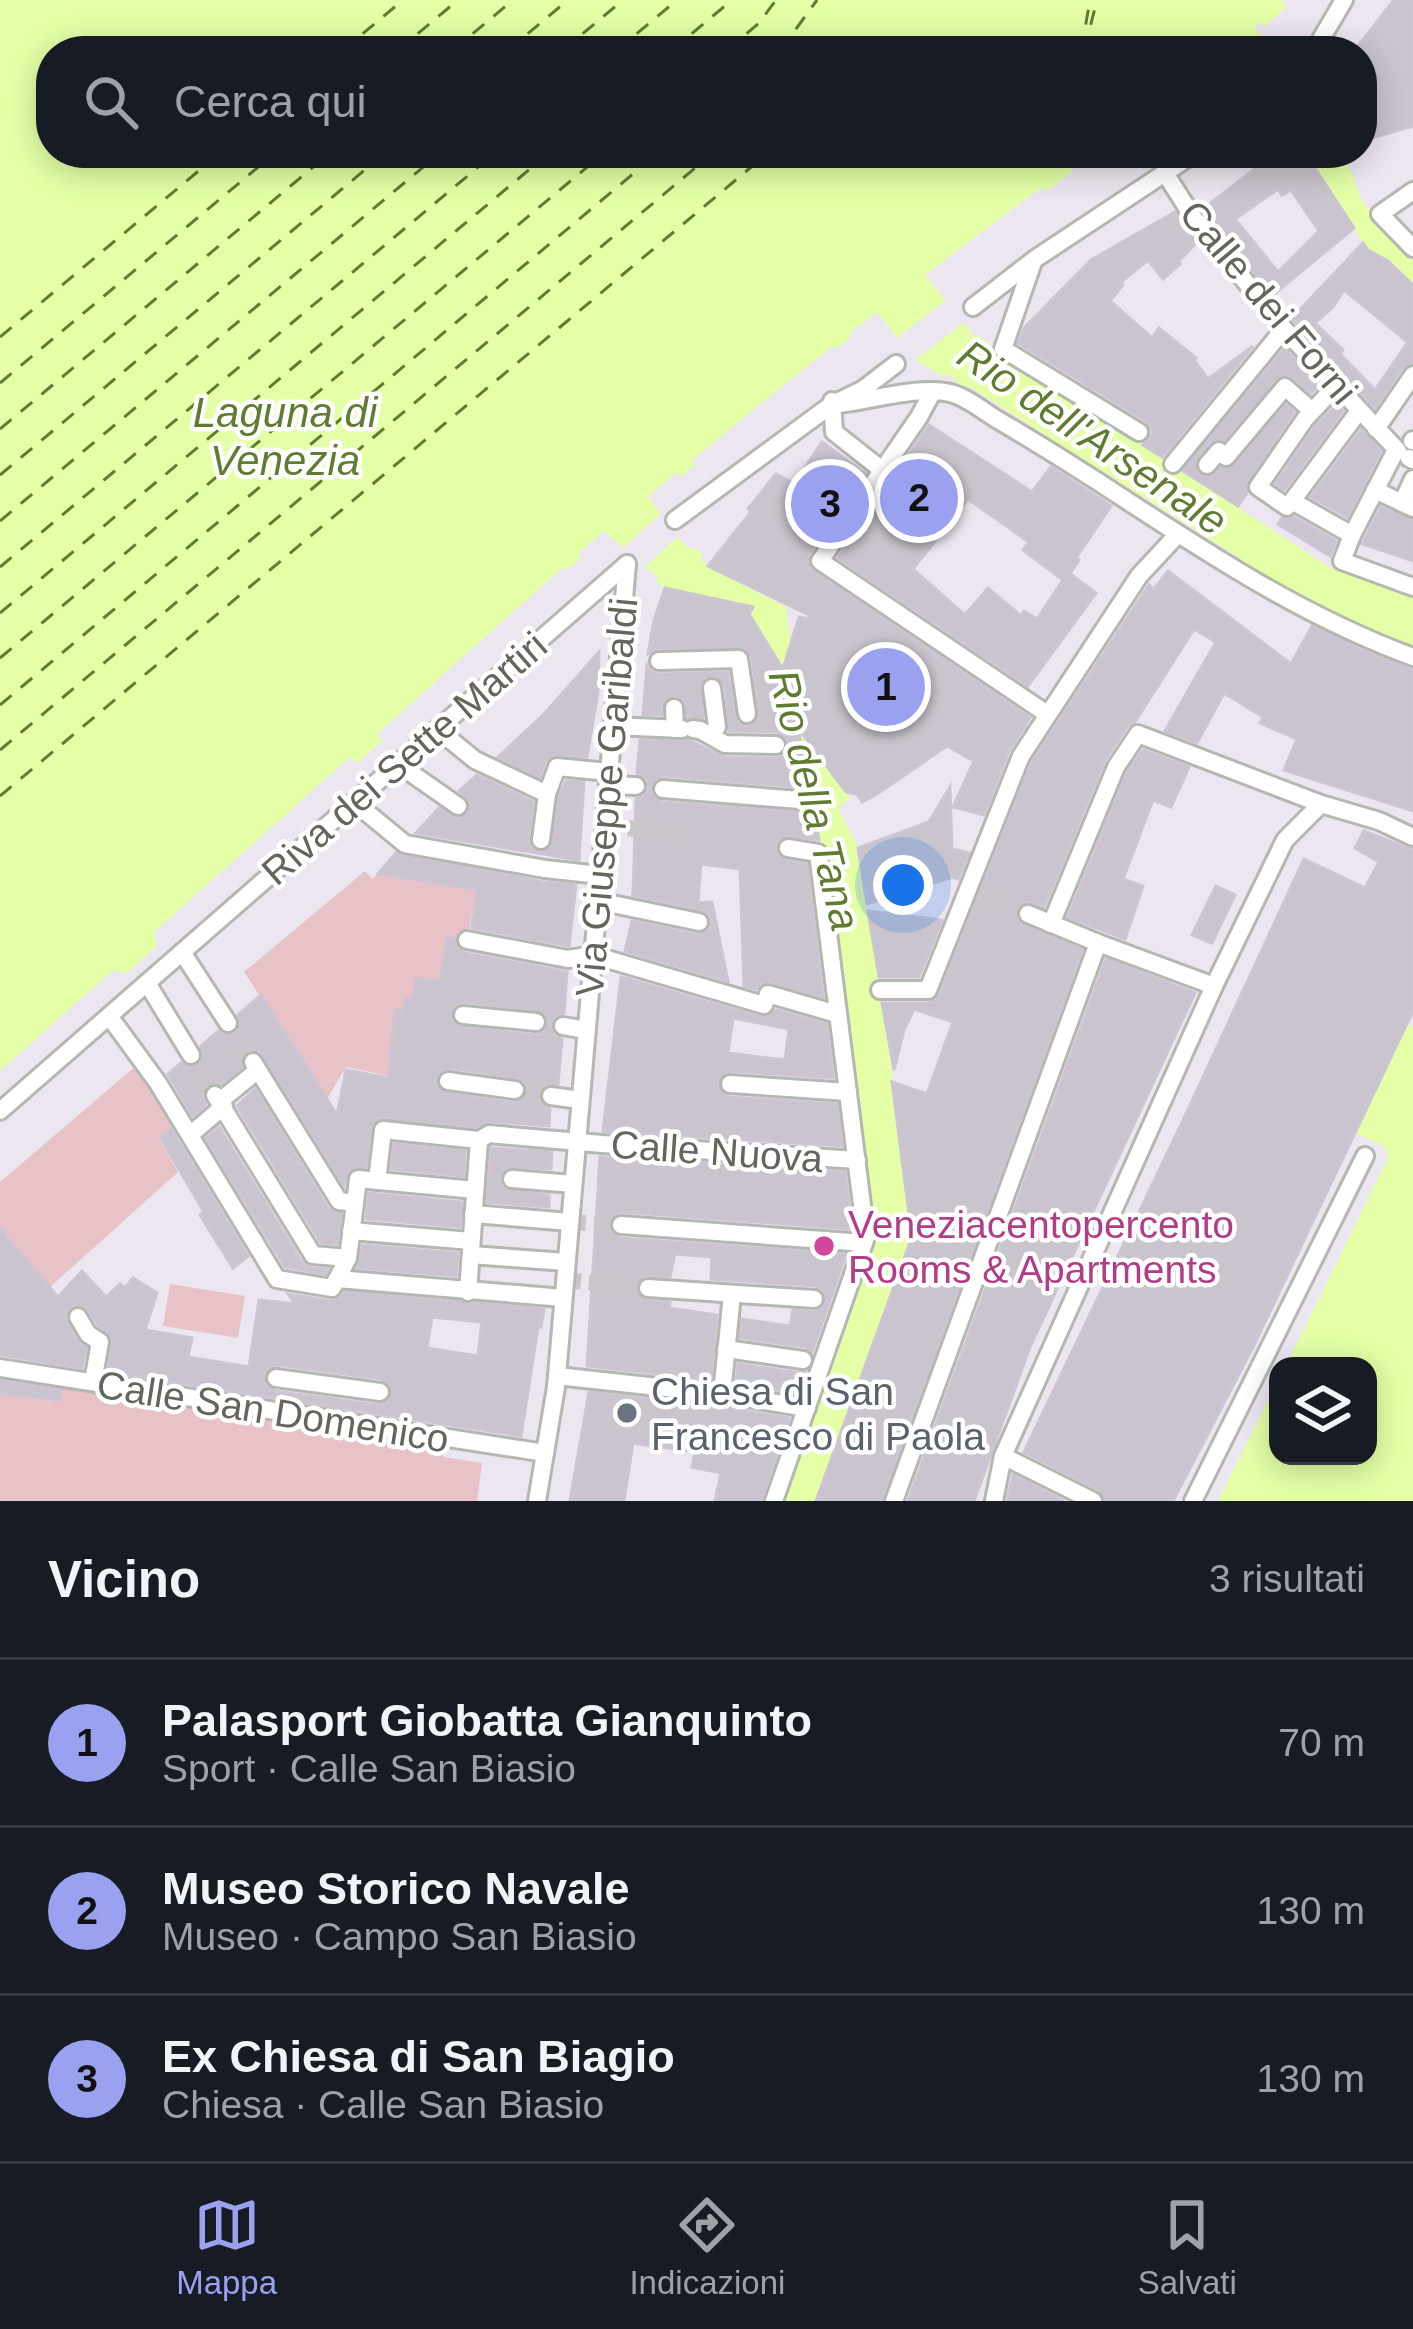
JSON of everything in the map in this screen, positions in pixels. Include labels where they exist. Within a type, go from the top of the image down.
[{"type":"street","points":[[1323,36],[1344,0]]},
{"type":"street","points":[[973,307],[1030,256],[1171,168]]},
{"type":"street","name":"Calle dei Forni","points":[[1165,172],[1193,217],[1284,329],[1376,429],[1407,450]]},
{"type":"street","points":[[1413,190],[1380,214],[1413,248]]},
{"type":"street","points":[[1030,256],[1000,349],[1139,432]]},
{"type":"street","points":[[1173,464],[1284,329]]},
{"type":"street","points":[[675,520],[832,403],[862,390],[896,364]]},
{"type":"street","points":[[1376,429],[1413,375]]},
{"type":"street","points":[[1336,386],[1312,411],[1258,487],[1287,507],[1359,411]]},
{"type":"street","points":[[1207,466],[1220,451],[1226,457],[1285,387],[1312,411]]},
{"type":"street","points":[[832,403],[935,391],[961,397],[1314,616],[1413,657]]},
{"type":"street","points":[[935,391],[909,436],[820,561],[1047,714]]},
{"type":"street","points":[[832,403],[833,432],[880,473]]},
{"type":"street","points":[[1407,450],[1375,490],[1342,561],[1413,586]]},
{"type":"street","points":[[1375,490],[1407,506],[1413,479]]},
{"type":"street","points":[[1292,501],[1351,538]]},
{"type":"street","points":[[880,990],[928,990],[1021,756],[1138,575],[1178,534]]},
{"type":"street","name":"Via Giuseppe Garibaldi","points":[[537,1501],[556,1376],[613,726],[626,659],[626,564]]},
{"type":"street","name":"Riva dei Sette Martiri","points":[[0,1111],[626,564]]},
{"type":"street","points":[[659,662],[739,659],[747,714]]},
{"type":"street","points":[[712,688],[717,727]]},
{"type":"street","points":[[674,708],[683,729]]},
{"type":"street","points":[[613,726],[700,730],[725,744],[776,745]]},
{"type":"street","points":[[437,729],[475,760],[547,794]]},
{"type":"street","points":[[1051,924],[1116,766],[1138,734],[1413,837]]},
{"type":"street","points":[[398,764],[458,806]]},
{"type":"street","points":[[542,840],[547,794],[556,767],[636,786]]},
{"type":"street","points":[[663,789],[812,801]]},
{"type":"street","points":[[354,802],[405,844],[600,875]]},
{"type":"street","points":[[994,1501],[1003,1456],[1214,986],[1285,840],[1321,804]]},
{"type":"street","points":[[774,1501],[807,1408],[814,1362],[866,1237],[818,854],[794,849]]},
{"type":"street","points":[[598,901],[699,922]]},
{"type":"street","points":[[1028,914],[1214,986]]},
{"type":"street","points":[[467,940],[568,958],[593,956],[764,1005],[768,994],[837,1014]]},
{"type":"street","points":[[894,1501],[1098,943]]},
{"type":"street","points":[[182,952],[227,1023]]},
{"type":"street","points":[[147,983],[191,1055]]},
{"type":"street","points":[[463,1015],[531,1017]]},
{"type":"street","points":[[109,1016],[158,1083],[277,1279],[332,1288],[348,1258],[358,1179],[475,1190]]},
{"type":"street","name":"Via Giuseppe Garibaldi","points":[[563,1026],[586,1030]]},
{"type":"street","points":[[190,1135],[256,1066],[339,1202],[355,1203]]},
{"type":"street","points":[[448,1081],[515,1090]]},
{"type":"street","points":[[730,1084],[845,1092]]},
{"type":"street","points":[[551,1096],[580,1100]]},
{"type":"street","points":[[220,1100],[313,1256],[348,1258]]},
{"type":"street","name":"Calle Nuova","points":[[377,1181],[383,1130],[479,1140],[489,1134],[857,1160]]},
{"type":"street","points":[[468,1292],[481,1167],[479,1140]]},
{"type":"street","points":[[1193,1501],[1365,1156]]},
{"type":"street","points":[[512,1179],[573,1184]]},
{"type":"street","points":[[473,1214],[570,1222]]},
{"type":"street","points":[[621,1225],[864,1243]]},
{"type":"street","points":[[352,1231],[566,1262]]},
{"type":"street","points":[[337,1279],[563,1298]]},
{"type":"street","points":[[648,1288],[814,1299]]},
{"type":"street","points":[[722,1394],[732,1294]]},
{"type":"street","points":[[72,1324],[100,1342],[93,1382]]},
{"type":"street","points":[[726,1349],[814,1362]]},
{"type":"street","name":"Calle San Domenico","points":[[0,1368],[545,1453]]},
{"type":"street","points":[[556,1376],[807,1408]]},
{"type":"street","points":[[276,1378],[380,1392]]},
{"type":"street","points":[[1003,1456],[1093,1501]]},
{"type":"shaded area","points":[[365,871],[372,879],[378,874],[477,889],[467,941],[448,937],[440,981],[417,978],[413,1000],[405,999],[404,1011],[395,1011],[390,1076],[346,1067],[327,1099],[244,972]]},
{"type":"shaded area","points":[[137,1065],[171,1112],[167,1116],[174,1127],[158,1137],[178,1172],[50,1287],[0,1229],[0,1182]]},
{"type":"shaded area","points":[[170,1284],[245,1296],[238,1338],[163,1326]]},
{"type":"shaded area","points":[[62,1382],[445,1442],[443,1457],[482,1463],[477,1501],[0,1501],[0,1393],[59,1400]]},
{"type":"water","name":"Laguna di Venezia","points":[[0,0],[1283,0],[1286,7],[1264,27],[1259,22],[1254,27],[1262,36],[36,36],[36,168],[1072,168],[925,275],[975,337],[1005,362],[1143,445],[1332,569],[1335,564],[1413,596],[1413,648],[1316,607],[970,387],[967,390],[947,374],[944,377],[915,360],[877,312],[692,460],[695,465],[680,477],[676,473],[648,496],[677,537],[703,555],[708,566],[786,607],[791,642],[800,656],[824,748],[823,761],[850,799],[838,808],[858,847],[912,1237],[816,1501],[780,1501],[874,1231],[807,777],[765,640],[749,613],[665,588],[604,531],[578,554],[581,558],[567,570],[563,567],[377,734],[382,741],[357,763],[350,757],[155,931],[156,947],[127,973],[112,971],[0,1071]]},
{"type":"water","points":[[1315,168],[1350,168],[1363,203],[1413,255],[1413,285],[1367,249]]},
{"type":"water","points":[[1406,1024],[1413,1027],[1413,1501],[1218,1501],[1269,1399],[1269,1465],[1377,1465],[1377,1357],[1290,1357],[1388,1158],[1385,1147],[1356,1133]]},
{"type":"pier","points":[[950,297],[968,319],[910,364],[892,342]]},
{"type":"pier","points":[[665,510],[682,533],[640,571],[617,553]]},
{"type":"building","points":[[1394,0],[1413,0],[1413,126],[1377,137],[1377,36],[1366,36]]},
{"type":"building","points":[[1256,168],[1315,168],[1354,228],[1273,295],[1203,209]],"holes":[[[1278,189],[1282,195],[1291,190],[1319,231],[1278,272],[1235,219]]]},
{"type":"building","points":[[1175,212],[1197,242],[1163,279],[1148,260],[1121,282],[1110,301],[1152,338],[1159,328],[1196,358],[1208,379],[1253,346],[1162,457],[1143,445],[1153,432],[1146,421],[1018,343],[1024,328],[1091,260]]},
{"type":"building","points":[[1363,243],[1413,285],[1413,362],[1402,368],[1375,408],[1292,318]],"holes":[[[1344,290],[1408,342],[1375,390],[1315,323]]]},
{"type":"building","points":[[1285,348],[1319,385],[1311,393],[1292,377],[1280,376],[1224,440],[1210,442],[1195,462],[1204,477],[1231,468],[1286,405],[1294,412],[1248,480],[1247,493],[1238,506],[1183,471]]},
{"type":"building","points":[[1337,404],[1343,411],[1284,490],[1276,484]]},
{"type":"building","points":[[929,425],[1032,492],[1051,467],[1111,506],[1070,574],[1096,593],[1028,686],[838,558]],"holes":[[[968,499],[1029,542],[1023,550],[1063,580],[1037,619],[1024,611],[1021,616],[988,588],[965,615],[913,569]]]},
{"type":"building","points":[[1361,430],[1381,451],[1347,517],[1311,497]]},
{"type":"building","points":[[822,442],[865,473],[809,554],[809,568],[1030,718],[1009,751],[984,815],[953,807],[974,761],[947,746],[862,802],[857,794],[846,792],[798,728],[809,788],[664,776],[653,781],[651,793],[662,802],[814,813],[819,840],[785,836],[775,847],[781,858],[807,864],[823,997],[770,982],[756,989],[744,986],[740,869],[701,864],[698,903],[712,902],[728,981],[625,951],[632,921],[698,935],[712,923],[702,910],[633,895],[636,799],[649,788],[647,779],[637,773],[640,740],[688,740],[725,757],[777,758],[789,746],[777,732],[729,731],[725,686],[716,676],[705,677],[700,684],[703,718],[687,718],[685,702],[675,695],[663,701],[662,715],[643,715],[647,665],[659,674],[728,672],[736,721],[750,726],[759,718],[752,657],[746,648],[659,648],[648,654],[665,588],[753,607],[749,614],[783,669],[799,617],[808,619],[809,615],[708,566],[776,474],[794,484]]},
{"type":"building","points":[[1381,507],[1413,521],[1413,561],[1362,544]]},
{"type":"building","points":[[1294,517],[1336,541],[1330,556],[1278,524],[1282,518]]},
{"type":"building","points":[[1168,571],[1291,664],[1312,626],[1413,670],[1413,811],[1284,770],[1297,739],[1260,723],[1263,717],[1224,693],[1197,743],[1165,731],[1216,642],[1194,629],[1105,760],[1044,907],[1028,901],[1016,910],[1022,925],[1082,950],[881,1501],[816,1501],[912,1237],[892,1082],[927,1094],[953,1022],[914,1009],[894,1070],[882,1003],[928,1003],[939,996],[1032,762],[1149,585],[1154,589]]},
{"type":"building","points":[[599,652],[587,757],[552,755],[540,777],[498,757],[543,715]]},
{"type":"building","points":[[1143,750],[1189,767],[1171,807],[1153,800],[1123,879],[1143,886],[1125,939],[1068,917],[1127,773]]},
{"type":"building","points":[[477,775],[533,802],[529,844],[541,853],[553,843],[566,781],[584,782],[579,860],[416,833],[439,808],[456,818],[468,814],[470,802],[459,791]]},
{"type":"building","points":[[950,787],[952,849],[969,853],[958,879],[867,904],[858,848],[929,822]]},
{"type":"building","points":[[1364,831],[1413,850],[1413,1011],[1254,1345],[1173,1501],[1106,1501],[1099,1490],[1024,1452],[1304,859],[1365,888],[1379,862],[1355,848]]},
{"type":"building","points":[[396,853],[576,885],[569,946],[472,928],[477,889],[378,874]]},
{"type":"building","points":[[1216,886],[1235,895],[1212,943],[1192,935]]},
{"type":"building","points":[[868,911],[942,920],[919,977],[879,977]]},
{"type":"building","points":[[448,937],[465,953],[567,972],[564,1013],[550,1025],[562,1039],[558,1084],[545,1085],[538,1095],[550,1109],[549,1126],[490,1121],[476,1127],[379,1118],[371,1127],[366,1167],[349,1171],[344,1185],[260,1051],[245,1052],[242,1067],[221,1084],[207,1085],[202,1094],[206,1105],[193,1116],[168,1074],[181,1063],[190,1068],[199,1065],[204,1056],[201,1046],[218,1031],[227,1036],[236,1033],[241,1024],[238,1015],[261,995],[337,1115],[346,1070],[389,1078],[395,1010],[404,1011],[405,999],[413,1000],[416,978],[440,981]],"holes":[[[464,1002],[538,1010],[547,1016],[548,1024],[535,1035],[461,1027],[452,1021],[451,1013]],[[450,1068],[518,1078],[526,1084],[527,1093],[514,1103],[445,1093],[437,1087],[436,1078]]]},
{"type":"building","points":[[1106,959],[1195,993],[1030,1347],[974,1501],[908,1501]]},
{"type":"building","points":[[621,977],[760,1017],[776,1010],[827,1024],[833,1078],[731,1071],[720,1076],[717,1084],[729,1097],[837,1104],[842,1146],[603,1131]],"holes":[[[733,1018],[789,1029],[785,1060],[728,1053]]]},
{"type":"building","points":[[255,1089],[328,1208],[341,1214],[337,1244],[321,1243],[237,1106]]},
{"type":"building","points":[[219,1127],[302,1262],[328,1269],[325,1274],[285,1267],[206,1138]]},
{"type":"building","points":[[171,1129],[248,1256],[233,1268],[160,1137]]},
{"type":"building","points":[[394,1144],[465,1151],[464,1176],[391,1169]]},
{"type":"building","points":[[491,1148],[552,1152],[551,1169],[508,1167],[499,1179],[510,1191],[549,1195],[549,1207],[487,1202]]},
{"type":"building","points":[[600,1157],[845,1172],[852,1229],[622,1212],[614,1214],[609,1223],[610,1232],[620,1238],[846,1254],[812,1352],[740,1338],[742,1319],[790,1326],[793,1310],[814,1312],[824,1307],[827,1299],[822,1289],[711,1279],[712,1257],[675,1254],[670,1277],[643,1276],[636,1293],[646,1300],[670,1302],[669,1308],[717,1315],[711,1380],[587,1366]]},
{"type":"building","points":[[369,1193],[462,1202],[460,1227],[366,1219]]},
{"type":"building","points":[[0,1229],[58,1297],[82,1271],[106,1297],[133,1278],[157,1293],[145,1330],[192,1338],[188,1357],[249,1367],[259,1300],[295,1304],[288,1294],[331,1301],[344,1292],[544,1309],[521,1436],[108,1372],[112,1338],[79,1304],[65,1318],[86,1348],[82,1368],[0,1355]],"holes":[[[432,1317],[482,1322],[478,1356],[427,1348]],[[278,1365],[382,1379],[391,1386],[392,1395],[378,1405],[274,1391],[265,1384],[264,1375]]]},
{"type":"building","points":[[363,1245],[458,1253],[456,1276],[357,1268]]},
{"type":"building","points":[[738,1364],[805,1372],[798,1394],[736,1383]]},
{"type":"building","points":[[0,1381],[61,1390],[59,1400],[0,1393]]},
{"type":"building","points":[[589,1392],[789,1418],[761,1501],[715,1501],[721,1473],[692,1467],[695,1452],[633,1443],[624,1501],[570,1501]]},
{"type":"building","points":[[1013,1475],[1064,1501],[1007,1501]]},
{"type":"ferry route","points":[[360,36],[403,0]]},
{"type":"ferry route","points":[[415,36],[458,0]]},
{"type":"ferry route","points":[[470,36],[513,0]]},
{"type":"ferry route","points":[[525,36],[568,0]]},
{"type":"ferry route","points":[[580,36],[623,0]]},
{"type":"ferry route","points":[[634,36],[677,0]]},
{"type":"ferry route","points":[[689,36],[732,0]]},
{"type":"ferry route","points":[[744,36],[776,0]]},
{"type":"ferry route","points":[[791,36],[817,0]]},
{"type":"ferry route","points":[[1084,36],[1090,0]]},
{"type":"ferry route","points":[[1088,36],[1097,0]]},
{"type":"ferry route","points":[[0,337],[202,168]]},
{"type":"ferry route","points":[[0,383],[257,168]]},
{"type":"ferry route","points":[[0,429],[312,168]]},
{"type":"ferry route","points":[[0,475],[367,168]]},
{"type":"ferry route","points":[[0,521],[422,168]]},
{"type":"ferry route","points":[[0,567],[477,168]]},
{"type":"ferry route","points":[[0,613],[531,168]]},
{"type":"ferry route","points":[[0,658],[586,168]]},
{"type":"ferry route","points":[[0,705],[640,168]]},
{"type":"ferry route","points":[[0,750],[695,168]]},
{"type":"ferry route","points":[[0,796],[750,168]]},
{"type":"tunnel","points":[[776,745],[798,747]]},
{"type":"tunnel","points":[[604,826],[686,834]]},
{"type":"tunnel","points":[[967,892],[1028,914]]},
{"type":"tunnel","points":[[228,1023],[253,1062]]},
{"type":"tunnel","points":[[191,1055],[215,1095]]},
{"type":"tunnel","points":[[515,1090],[551,1096]]},
{"type":"tunnel","points":[[570,1222],[621,1225]]},
{"type":"tunnel","points":[[565,1280],[648,1288]]},
{"type":"tunnel","points":[[325,1414],[328,1391]]},
{"type":"place","name":"Museo Storico Navale","points":[[919,498]]},
{"type":"place","name":"Ex Chiesa di San Biagio","points":[[830,504]]},
{"type":"place","name":"Palasport Giobatta Gianquinto","points":[[886,687]]},
{"type":"place","name":"Veneziacentopercento Rooms & Apartments","points":[[824,1246]]},
{"type":"place","name":"Chiesa di San Francesco di Paola","points":[[627,1413]]},
{"type":"water label","name":"Rio dell'Arsenale","points":[[1093,437]]},
{"type":"water label","name":"Rio della Tana","points":[[815,800]]}]
